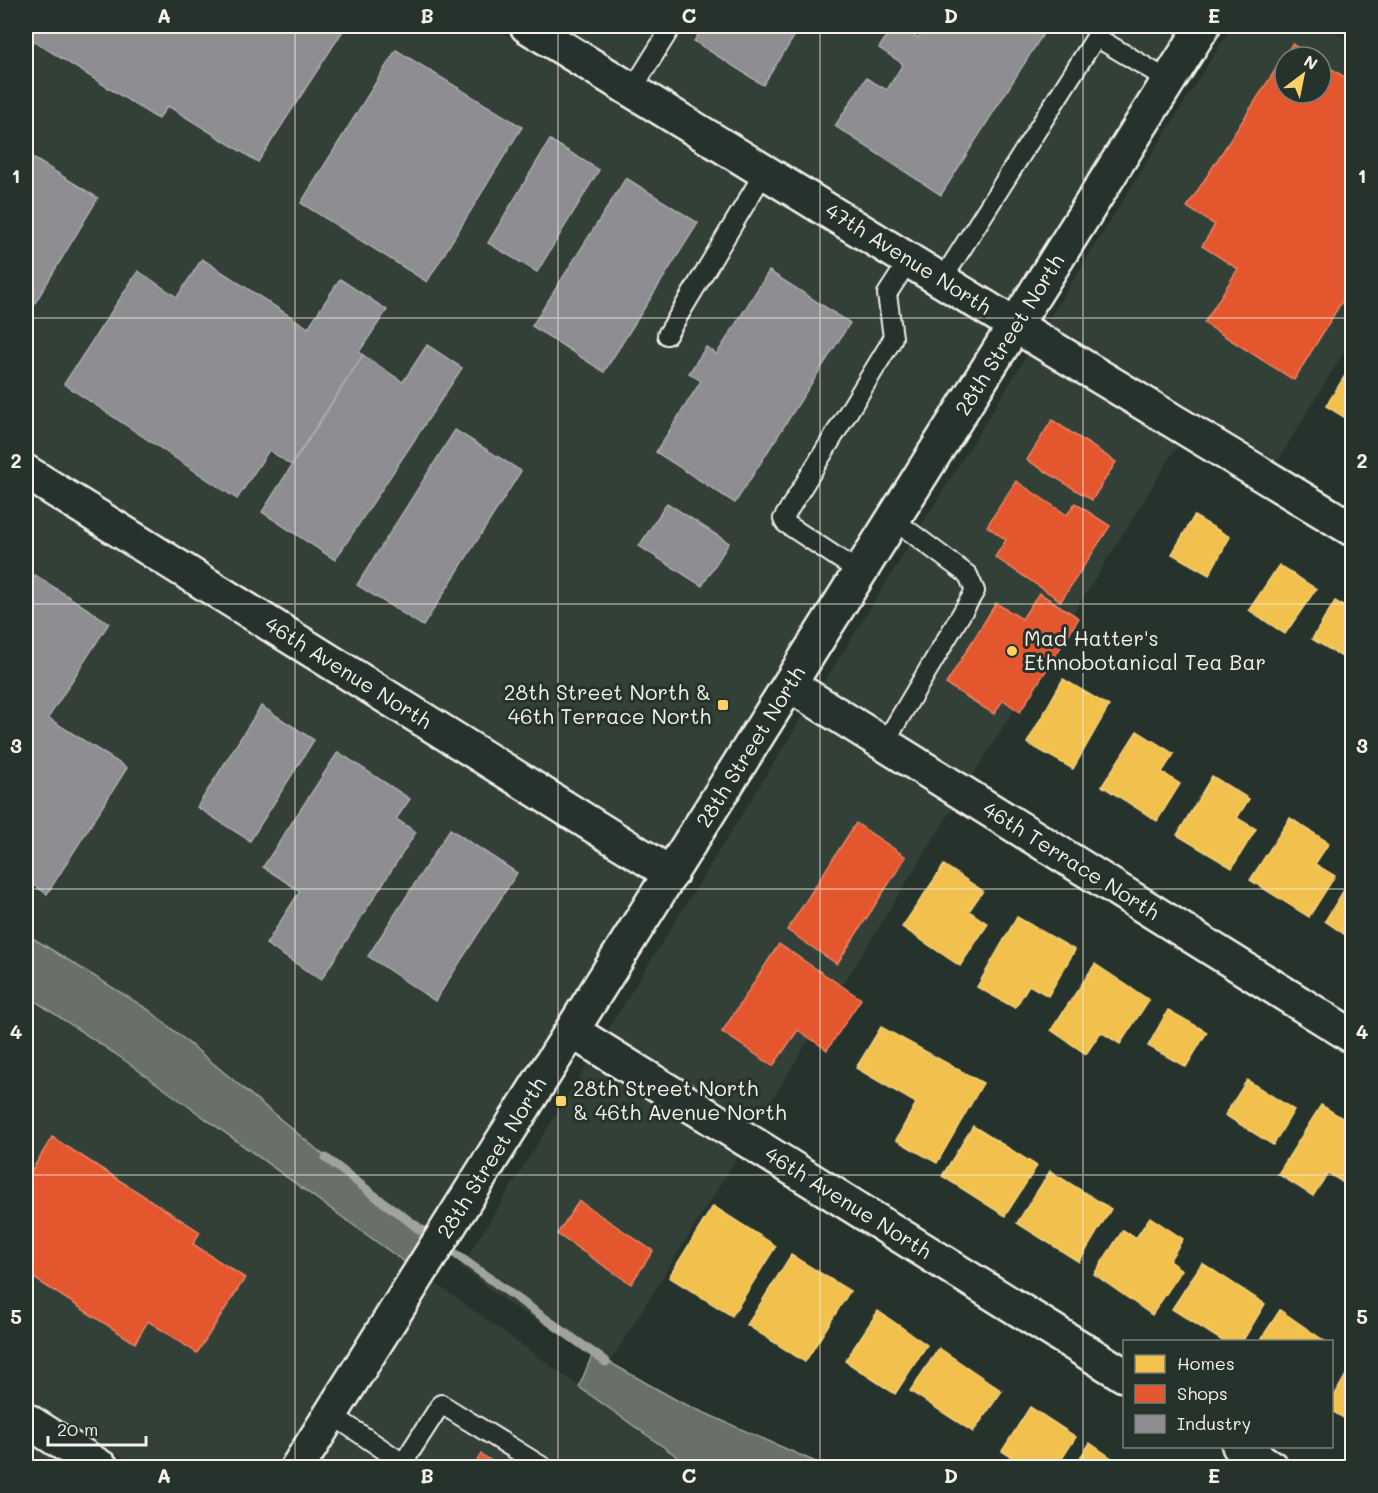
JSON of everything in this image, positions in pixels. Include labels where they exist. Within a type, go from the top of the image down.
[{"type":"street","name":"47th Avenue North","points":[[527,26],[1016,326],[1353,529]]},
{"type":"street","name":"28th Street North","points":[[297,1467],[1203,26]]},
{"type":"street","name":"46th Avenue North","points":[[26,472],[671,874]]},
{"type":"street","name":"46th Terrace North","points":[[790,685],[1353,1036]]},
{"type":"street","name":"46th Avenue North","points":[[572,1031],[1123,1374]]},
{"type":"street","points":[[26,1420],[102,1467]]},
{"type":"street","points":[[1242,1448],[1272,1467]]},
{"type":"lane","points":[[632,90],[672,26]]},
{"type":"lane","points":[[942,280],[1096,37],[1168,80]]},
{"type":"lane","points":[[667,335],[765,171]]},
{"type":"lane","points":[[861,573],[785,523],[783,519],[891,342],[893,337],[887,294],[909,260]]},
{"type":"lane","points":[[884,744],[975,591],[968,575],[893,521]]},
{"type":"lane","points":[[331,1414],[401,1465],[441,1404],[545,1467]]},
{"type":"shaded area","points":[[26,26],[491,26],[992,333],[667,849],[26,450]]},
{"type":"shaded area","points":[[563,26],[1162,26],[1177,35],[1012,301]]},
{"type":"shaded area","points":[[1232,26],[1326,26],[1352,43],[1352,338],[1278,461],[1047,322]]},
{"type":"shaded area","points":[[1028,354],[1178,445],[972,777],[823,684]]},
{"type":"shaded area","points":[[26,494],[647,881],[422,1237],[149,1010],[26,934]]},
{"type":"shaded area","points":[[803,716],[952,809],[757,1124],[607,1031]]},
{"type":"shaded area","points":[[26,934],[149,1010],[422,1237],[406,1263],[120,1057],[26,995]]},
{"type":"shaded area","points":[[26,995],[120,1057],[406,1263],[278,1467],[138,1467],[26,1398]]},
{"type":"shaded area","points":[[588,1063],[738,1156],[610,1362],[507,1303],[461,1267]]},
{"type":"shaded area","points":[[434,1282],[692,1467],[317,1468]]},
{"type":"shaded area","points":[[593,1353],[680,1402],[827,1467],[692,1467],[579,1387]]},
{"type":"shaded area","points":[[26,1443],[66,1467],[26,1467]]},
{"type":"building: Homes","points":[[1352,367],[1352,422],[1326,406]]},
{"type":"building: Homes","points":[[1194,516],[1230,537],[1209,575],[1172,554]]},
{"type":"building: Homes","points":[[1279,565],[1316,589],[1285,634],[1249,610]]},
{"type":"building: Homes","points":[[1335,601],[1352,611],[1352,663],[1312,639]]},
{"type":"building: Homes","points":[[1063,679],[1109,706],[1073,769],[1027,743]]},
{"type":"building: Homes","points":[[1137,731],[1174,754],[1162,772],[1180,784],[1157,821],[1102,786]]},
{"type":"building: Homes","points":[[1212,776],[1249,799],[1237,818],[1256,829],[1232,868],[1177,835]]},
{"type":"building: Homes","points":[[1290,818],[1329,843],[1315,864],[1335,876],[1309,917],[1250,880]]},
{"type":"building: Homes","points":[[944,865],[983,891],[969,911],[988,924],[960,966],[902,927]]},
{"type":"building: Homes","points":[[1352,877],[1352,933],[1350,938],[1325,921]]},
{"type":"building: Homes","points":[[1017,917],[1075,950],[1048,996],[1029,985],[1015,1008],[977,987]]},
{"type":"building: Homes","points":[[1095,964],[1149,1000],[1120,1044],[1101,1032],[1086,1054],[1051,1030]]},
{"type":"building: Homes","points":[[1168,1010],[1207,1032],[1186,1067],[1148,1046]]},
{"type":"building: Homes","points":[[881,1027],[983,1083],[937,1163],[896,1140],[916,1103],[856,1068]]},
{"type":"building: Homes","points":[[1247,1080],[1294,1110],[1273,1145],[1225,1115]]},
{"type":"building: Homes","points":[[1321,1105],[1352,1124],[1352,1173],[1345,1184],[1328,1173],[1313,1196],[1278,1174]]},
{"type":"building: Homes","points":[[973,1126],[1037,1166],[1005,1216],[942,1176]]},
{"type":"building: Homes","points":[[1050,1171],[1111,1209],[1079,1262],[1017,1223]]},
{"type":"building: Homes","points":[[713,1206],[776,1246],[732,1316],[669,1277]]},
{"type":"building: Homes","points":[[1150,1217],[1183,1239],[1169,1261],[1182,1270],[1152,1315],[1094,1274],[1123,1230],[1136,1238]]},
{"type":"building: Homes","points":[[791,1255],[850,1291],[805,1362],[747,1325]]},
{"type":"building: Homes","points":[[1202,1263],[1265,1304],[1243,1340],[1221,1340],[1172,1309]]},
{"type":"building: Homes","points":[[1280,1310],[1323,1340],[1260,1340]]},
{"type":"building: Homes","points":[[878,1311],[927,1345],[895,1394],[845,1361]]},
{"type":"building: Homes","points":[[939,1348],[1002,1391],[973,1432],[910,1391]]},
{"type":"building: Homes","points":[[1352,1364],[1352,1423],[1333,1412],[1333,1398]]},
{"type":"building: Homes","points":[[1030,1407],[1076,1437],[1056,1468],[1028,1468],[1002,1451]]},
{"type":"building: Homes","points":[[1090,1443],[1126,1468],[1073,1468]]},
{"type":"building: Shops","points":[[1333,70],[1352,82],[1352,285],[1294,380],[1204,323],[1238,269],[1202,246],[1215,225],[1187,207],[1273,73],[1273,105],[1333,105]]},
{"type":"building: Shops","points":[[1052,420],[1116,462],[1092,500],[1027,460]]},
{"type":"building: Shops","points":[[1016,481],[1067,515],[1075,503],[1110,526],[1061,601],[995,557],[1006,540],[987,526]]},
{"type":"building: Shops","name":"Mad Hatter's Ethnobotanical Tea Bar","points":[[1039,593],[1079,618],[1020,712],[1003,700],[994,714],[946,684],[996,603],[1022,619]]},
{"type":"building: Shops","points":[[856,823],[906,857],[837,964],[787,930]]},
{"type":"building: Shops","points":[[779,944],[861,999],[827,1050],[798,1030],[773,1066],[722,1032]]},
{"type":"building: Shops","points":[[52,1137],[200,1232],[193,1244],[245,1278],[197,1353],[148,1321],[135,1343],[26,1273],[26,1180]]},
{"type":"building: Shops","points":[[579,1201],[653,1251],[631,1284],[557,1234]]},
{"type":"building: Shops","points":[[481,1454],[502,1468],[473,1468]]},
{"type":"building: Industry","points":[[26,26],[346,26],[258,162],[168,106],[158,119],[26,36]]},
{"type":"building: Industry","points":[[704,26],[801,26],[763,85],[694,41]]},
{"type":"building: Industry","points":[[893,26],[899,26],[918,38],[926,26],[1048,26],[941,195],[835,126],[866,78],[887,90],[903,64],[879,48]]},
{"type":"building: Industry","points":[[396,50],[522,127],[427,282],[301,203]]},
{"type":"building: Industry","points":[[550,140],[599,170],[537,272],[488,243]]},
{"type":"building: Industry","points":[[28,155],[98,198],[26,318],[26,159]]},
{"type":"building: Industry","points":[[626,178],[698,223],[604,372],[532,326]]},
{"type":"building: Industry","points":[[202,259],[308,328],[340,279],[387,310],[359,352],[363,355],[291,465],[269,450],[237,499],[64,384],[138,271],[177,297]]},
{"type":"building: Industry","points":[[769,271],[850,323],[735,503],[656,452],[701,381],[689,373],[706,347],[717,354]]},
{"type":"building: Industry","points":[[427,345],[462,368],[335,560],[262,512],[363,355],[403,382]]},
{"type":"building: Industry","points":[[455,430],[521,471],[423,626],[357,585]]},
{"type":"building: Industry","points":[[667,503],[729,543],[702,586],[639,546]]},
{"type":"building: Industry","points":[[35,575],[109,623],[48,718],[127,768],[47,894],[26,880],[26,589]]},
{"type":"building: Industry","points":[[261,706],[314,740],[250,841],[197,807]]},
{"type":"building: Industry","points":[[338,752],[410,799],[396,819],[416,832],[321,980],[266,944],[300,891],[263,867]]},
{"type":"building: Industry","points":[[450,829],[517,873],[435,1001],[368,956]]},
{"type":"waterway","points":[[326,1158],[383,1202],[606,1362]]},
{"type":"place","name":"Mad Hatter's Ethnobotanical Tea Bar","points":[[1012,651]]},
{"type":"place","name":"28th Street North & 46th Terrace North","points":[[723,705]]},
{"type":"place","name":"28th Street North & 46th Avenue North","points":[[561,1101]]}]
